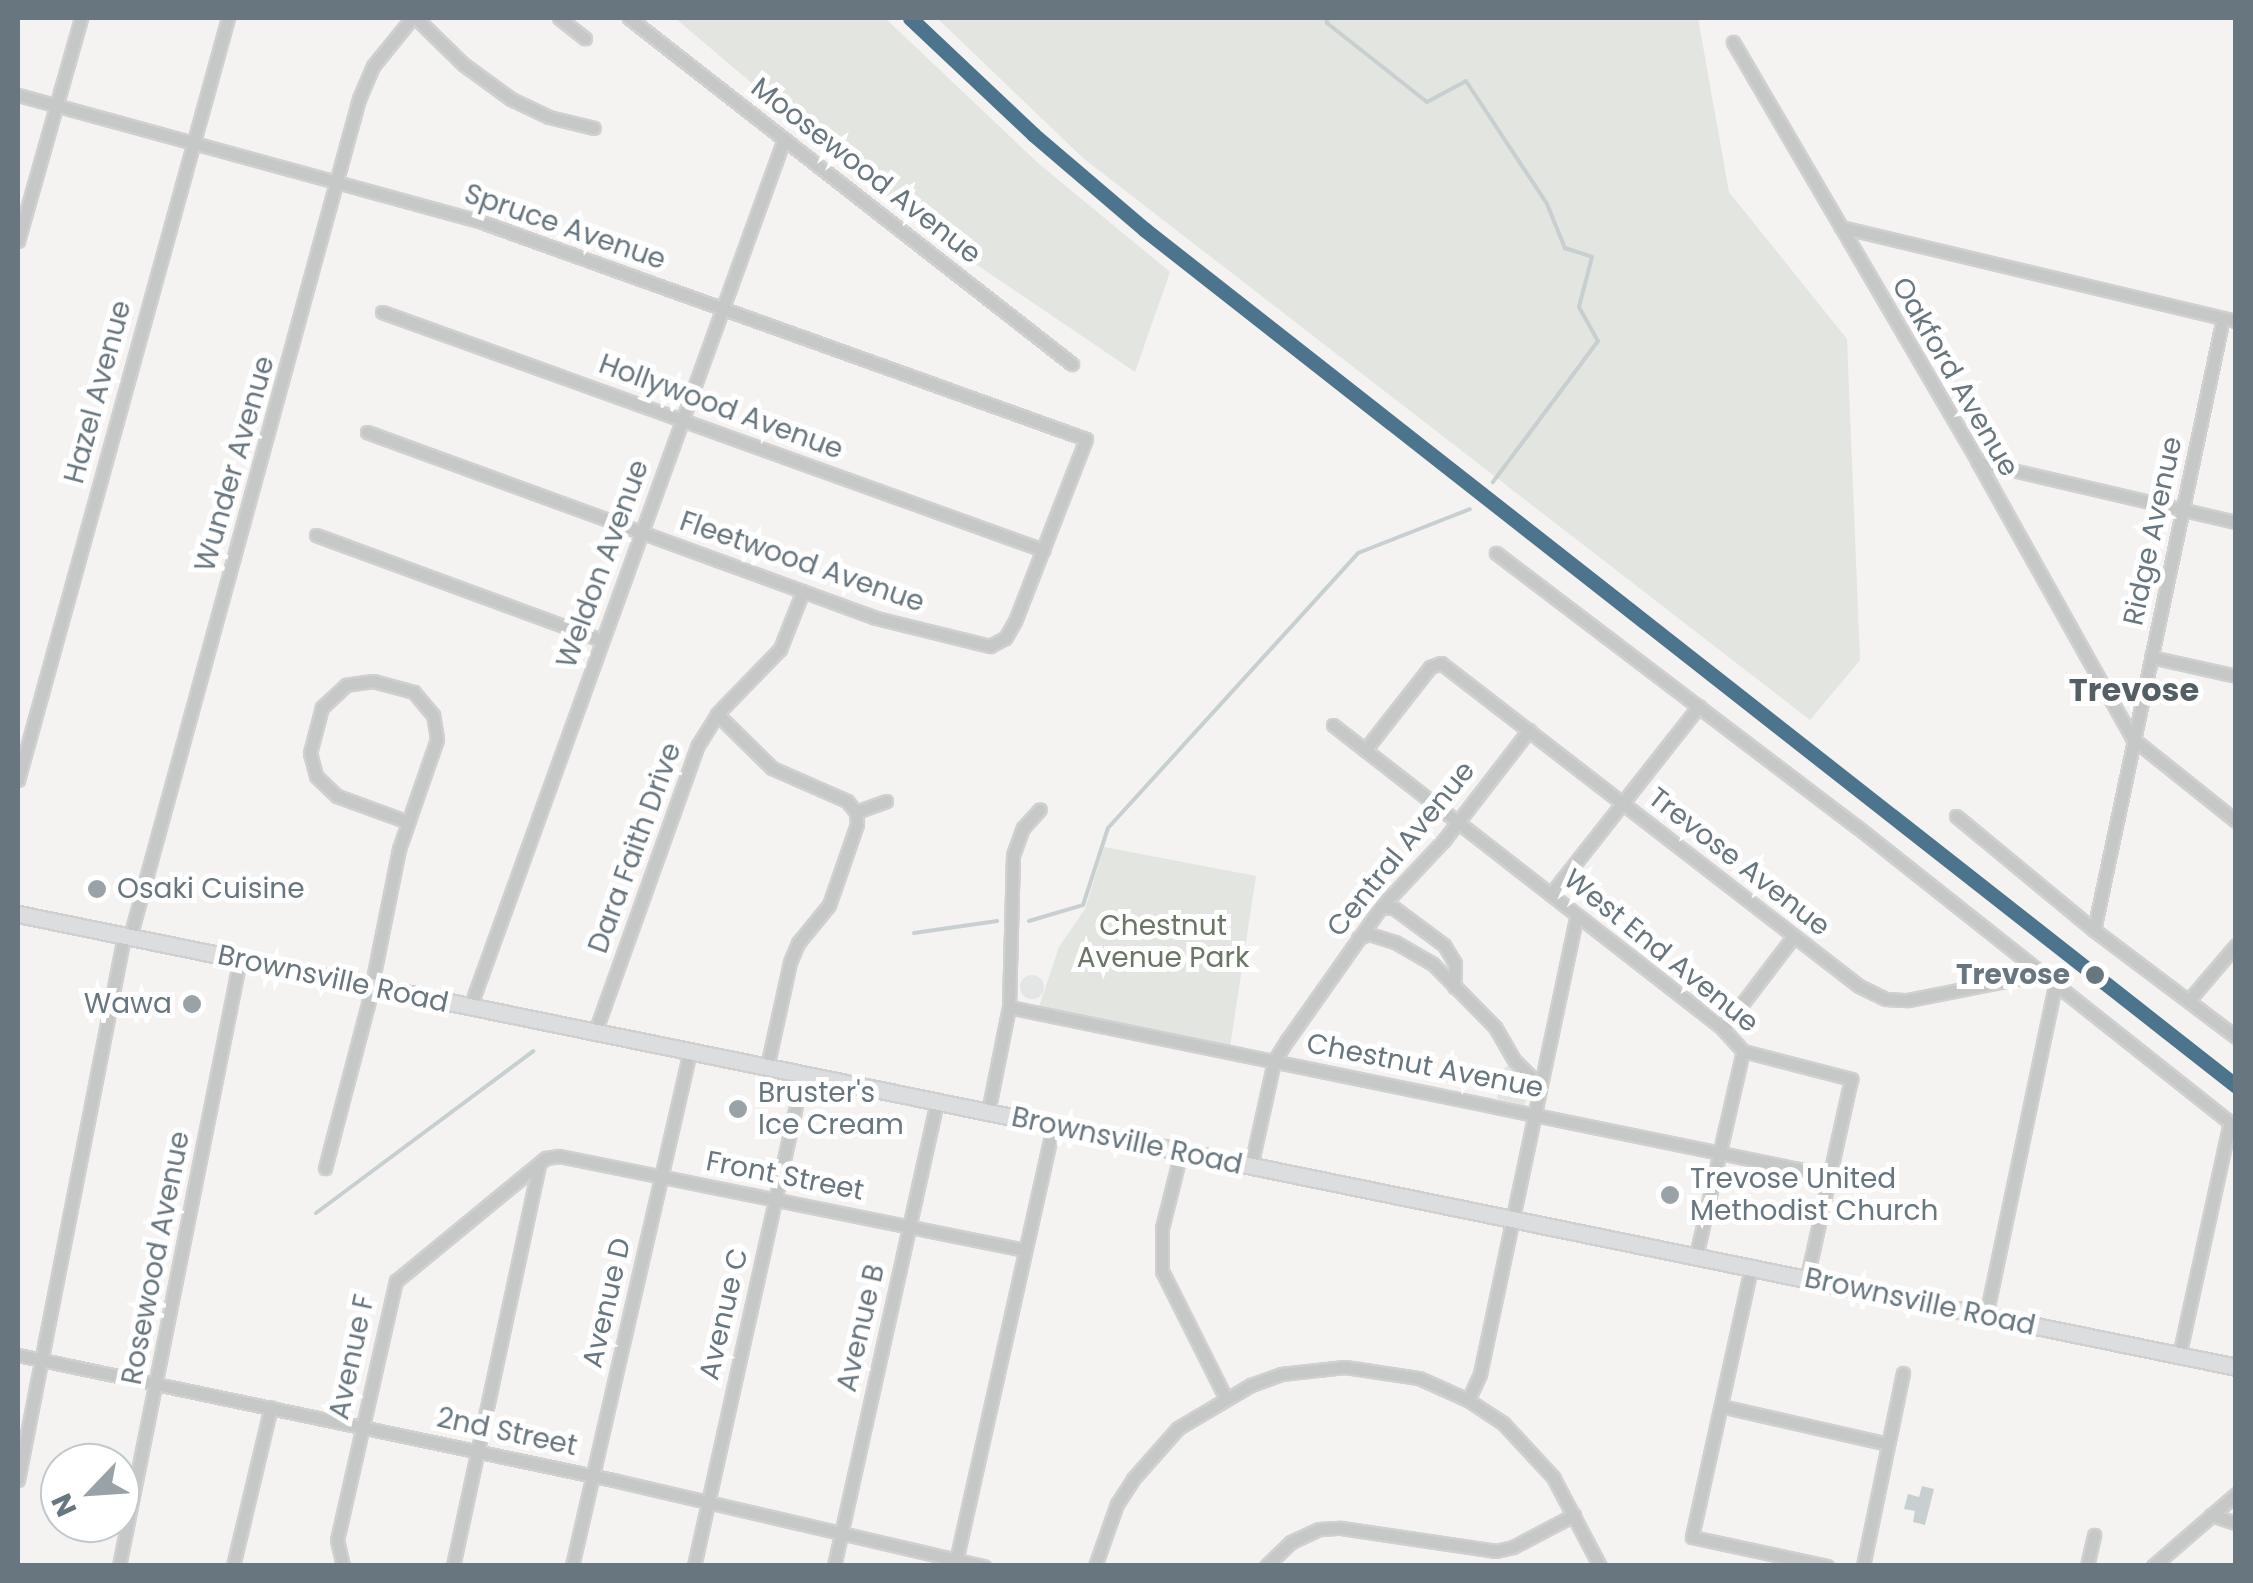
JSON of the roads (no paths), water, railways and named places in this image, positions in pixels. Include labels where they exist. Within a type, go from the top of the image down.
[{"type":"street","points":[[18,241],[81,18]]},
{"type":"street","name":"Hazel Avenue","points":[[18,780],[22,747],[228,18]]},
{"type":"street","points":[[414,18],[463,64],[510,99],[549,116],[594,128]]},
{"type":"street","name":"Wunder Avenue","points":[[18,1480],[127,936],[366,78],[414,18]]},
{"type":"street","points":[[559,18],[585,38]]},
{"type":"street","name":"Moosewood Avenue","points":[[629,18],[1072,364]]},
{"type":"street","name":"Oakford Avenue","points":[[1733,42],[1978,462],[2132,738]]},
{"type":"street","name":"Spruce Avenue","points":[[18,95],[476,220],[1086,439],[1043,550]]},
{"type":"street","name":"Weldon Avenue","points":[[470,1006],[784,139]]},
{"type":"street","points":[[1841,228],[2229,320]]},
{"type":"street","name":"Hollywood Avenue","points":[[382,312],[1043,550]]},
{"type":"street","name":"Ridge Avenue","points":[[2094,930],[2181,512],[2229,320]]},
{"type":"street","name":"Fleetwood Avenue","points":[[367,432],[906,628],[984,646],[998,644],[1015,621],[1043,550]]},
{"type":"street","points":[[1978,462],[2046,474],[2181,512],[2236,522]]},
{"type":"street","points":[[316,536],[602,640]]},
{"type":"street","points":[[1496,553],[1699,706],[2233,1124],[2179,1356]]},
{"type":"street","name":"Dara Faith Drive","points":[[595,1032],[698,745],[717,714],[780,649],[803,591]]},
{"type":"street","points":[[2151,658],[2236,676]]},
{"type":"street","name":"Trevose Avenue","points":[[1365,750],[1430,667],[1441,663],[1859,986],[1898,1000],[2040,974]]},
{"type":"street","points":[[324,1168],[372,986],[408,822],[435,747],[433,715],[422,698],[405,688],[366,680],[346,684],[322,707],[310,753],[316,776],[337,796],[408,822]]},
{"type":"street","points":[[1551,894],[1699,706]]},
{"type":"street","points":[[717,714],[772,768],[847,801],[856,812],[857,824],[829,904],[804,934],[790,962],[768,1067]]},
{"type":"street","name":"West End Avenue","points":[[1333,725],[1723,1029],[1743,1052],[1851,1079],[1832,1176]]},
{"type":"street","name":"Central Avenue","points":[[1250,1166],[1274,1061],[1380,906],[1458,822],[1529,730]]},
{"type":"street","points":[[2132,738],[2236,820]]},
{"type":"street","points":[[856,812],[886,801]]},
{"type":"street","points":[[988,1112],[1008,1007],[1013,855],[1022,828],[1040,810]]},
{"type":"street","points":[[1956,816],[2094,930],[2236,1037]]},
{"type":"street","points":[[1380,906],[1394,908],[1444,945],[1455,963],[1454,987]]},
{"type":"street","name":"Brownsville Road","points":[[18,914],[2236,1367]]},
{"type":"street","points":[[1468,1400],[1480,1374],[1577,914]]},
{"type":"street","points":[[1358,938],[1369,934],[1409,948],[1433,964],[1495,1028],[1515,1061],[1540,1086]]},
{"type":"street","points":[[1723,1029],[1793,937]]},
{"type":"street","points":[[2188,1000],[2236,945]]},
{"type":"street","name":"Rosewood Avenue","points":[[119,1566],[240,960]]},
{"type":"street","points":[[1986,1316],[2055,986]]},
{"type":"street","name":"Chestnut Avenue","points":[[1008,1007],[1832,1176]]},
{"type":"street","name":"Avenue D","points":[[572,1566],[690,1052]]},
{"type":"street","points":[[1696,1256],[1743,1052]]},
{"type":"street","name":"Avenue C","points":[[694,1566],[802,1074]]},
{"type":"street","name":"Avenue B","points":[[834,1566],[937,1102]]},
{"type":"street","points":[[956,1562],[1053,1126]]},
{"type":"street","points":[[1181,1152],[1162,1228],[1162,1272],[1225,1397]]},
{"type":"street","name":"Front Street","points":[[539,1164],[559,1156],[1024,1250]]},
{"type":"street","points":[[453,1566],[539,1164]]},
{"type":"street","name":"Avenue F","points":[[344,1566],[337,1540],[396,1280],[539,1164]]},
{"type":"street","points":[[1807,1278],[1832,1176]]},
{"type":"street","points":[[1751,1268],[1692,1537],[1827,1566]]},
{"type":"street","name":"2nd Street","points":[[18,1355],[593,1476],[984,1566]]},
{"type":"street","points":[[1095,1566],[1111,1518],[1133,1479],[1178,1428],[1225,1397],[1281,1374],[1345,1366],[1408,1374],[1468,1400],[1503,1423],[1537,1456],[1600,1566]]},
{"type":"street","points":[[1863,1566],[1903,1373]]},
{"type":"street","points":[[233,1566],[271,1406]]},
{"type":"street","points":[[1721,1406],[1888,1444]]},
{"type":"street","points":[[2153,1566],[2236,1494]]},
{"type":"street","points":[[1266,1566],[1291,1542],[1319,1530],[1341,1528],[1462,1550],[1496,1551],[1513,1547],[1574,1515]]},
{"type":"street","points":[[2212,1516],[2236,1523]]},
{"type":"street","points":[[2087,1566],[2094,1535]]},
{"type":"waterway","points":[[1326,18],[1327,23],[1427,102],[1466,81],[1547,204],[1565,248],[1592,257],[1579,307],[1598,341],[1493,482]]},
{"type":"waterway","points":[[1029,921],[1083,905],[1108,828],[1358,553],[1470,509]]},
{"type":"waterway","points":[[914,933],[997,921]]},
{"type":"waterway","points":[[316,1213],[533,1051]]},
{"type":"place","name":"Osaki Cuisine","points":[[97,889]]},
{"type":"place","name":"Trevose","points":[[2095,975]]},
{"type":"place","name":"Wawa","points":[[192,1004]]},
{"type":"place","name":"Bruster's Ice Cream","points":[[738,1109]]},
{"type":"place","name":"Trevose United Methodist Church","points":[[1670,1195]]},
{"type":"district","name":"Trevose","points":[[2134,690]]},
{"type":"park label","name":"Chestnut Avenue Park","points":[[1163,942]]}]
